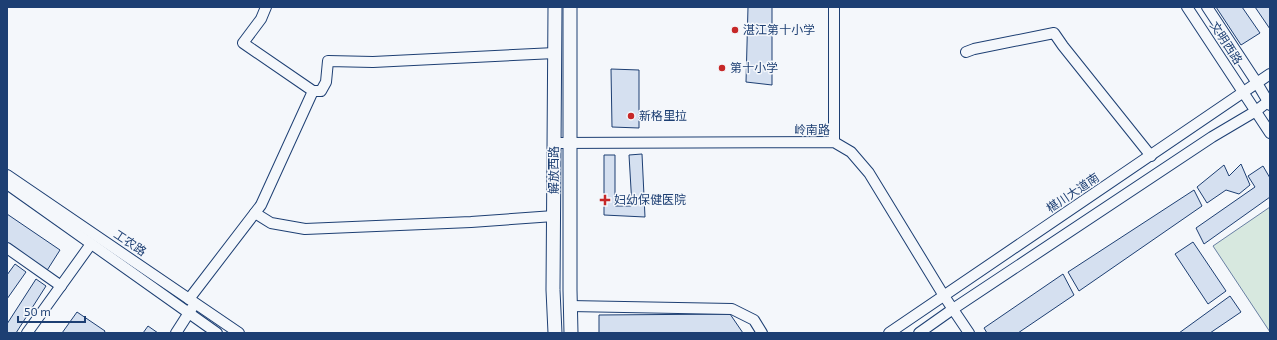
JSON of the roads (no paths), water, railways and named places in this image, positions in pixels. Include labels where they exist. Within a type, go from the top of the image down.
[{"type":"main road","name":"解放西路","points":[[555,7],[553,290],[555,333]]},
{"type":"main road","name":"解放西路","points":[[570,7],[571,333]]},
{"type":"street","points":[[266,7],[261,19],[243,43],[313,91],[321,91],[326,82],[328,61],[373,62],[555,53]]},
{"type":"street","points":[[834,7],[834,142]]},
{"type":"street","name":"文明西路","points":[[1187,7],[1270,134]]},
{"type":"street","name":"文明西路","points":[[1207,7],[1269,103]]},
{"type":"street","points":[[966,52],[974,49],[1054,33],[1151,156]]},
{"type":"street","name":"椹川大道南","points":[[889,333],[1270,74]]},
{"type":"street","points":[[176,333],[189,313],[192,302],[261,205],[313,91]]},
{"type":"street","points":[[919,333],[952,309],[1212,137],[1269,103]]},
{"type":"street","name":"岭南路","points":[[554,143],[834,142],[851,152],[869,172],[952,309],[969,333]]},
{"type":"street","name":"工农路","points":[[7,175],[239,333]]},
{"type":"street","name":"工农路","points":[[7,184],[217,333]]},
{"type":"street","points":[[255,214],[271,223],[305,229],[471,222],[554,216]]},
{"type":"street","points":[[27,333],[91,244]]},
{"type":"street","points":[[7,248],[61,286]]},
{"type":"street","points":[[570,306],[732,309],[754,320],[762,333]]},
{"type":"place","name":"湛江第十小学","points":[[735,30]]},
{"type":"place","name":"第十小学","points":[[722,68]]},
{"type":"place","name":"新格里拉","points":[[631,116]]},
{"type":"place","name":"妇幼保健医院","points":[[605,200]]}]
